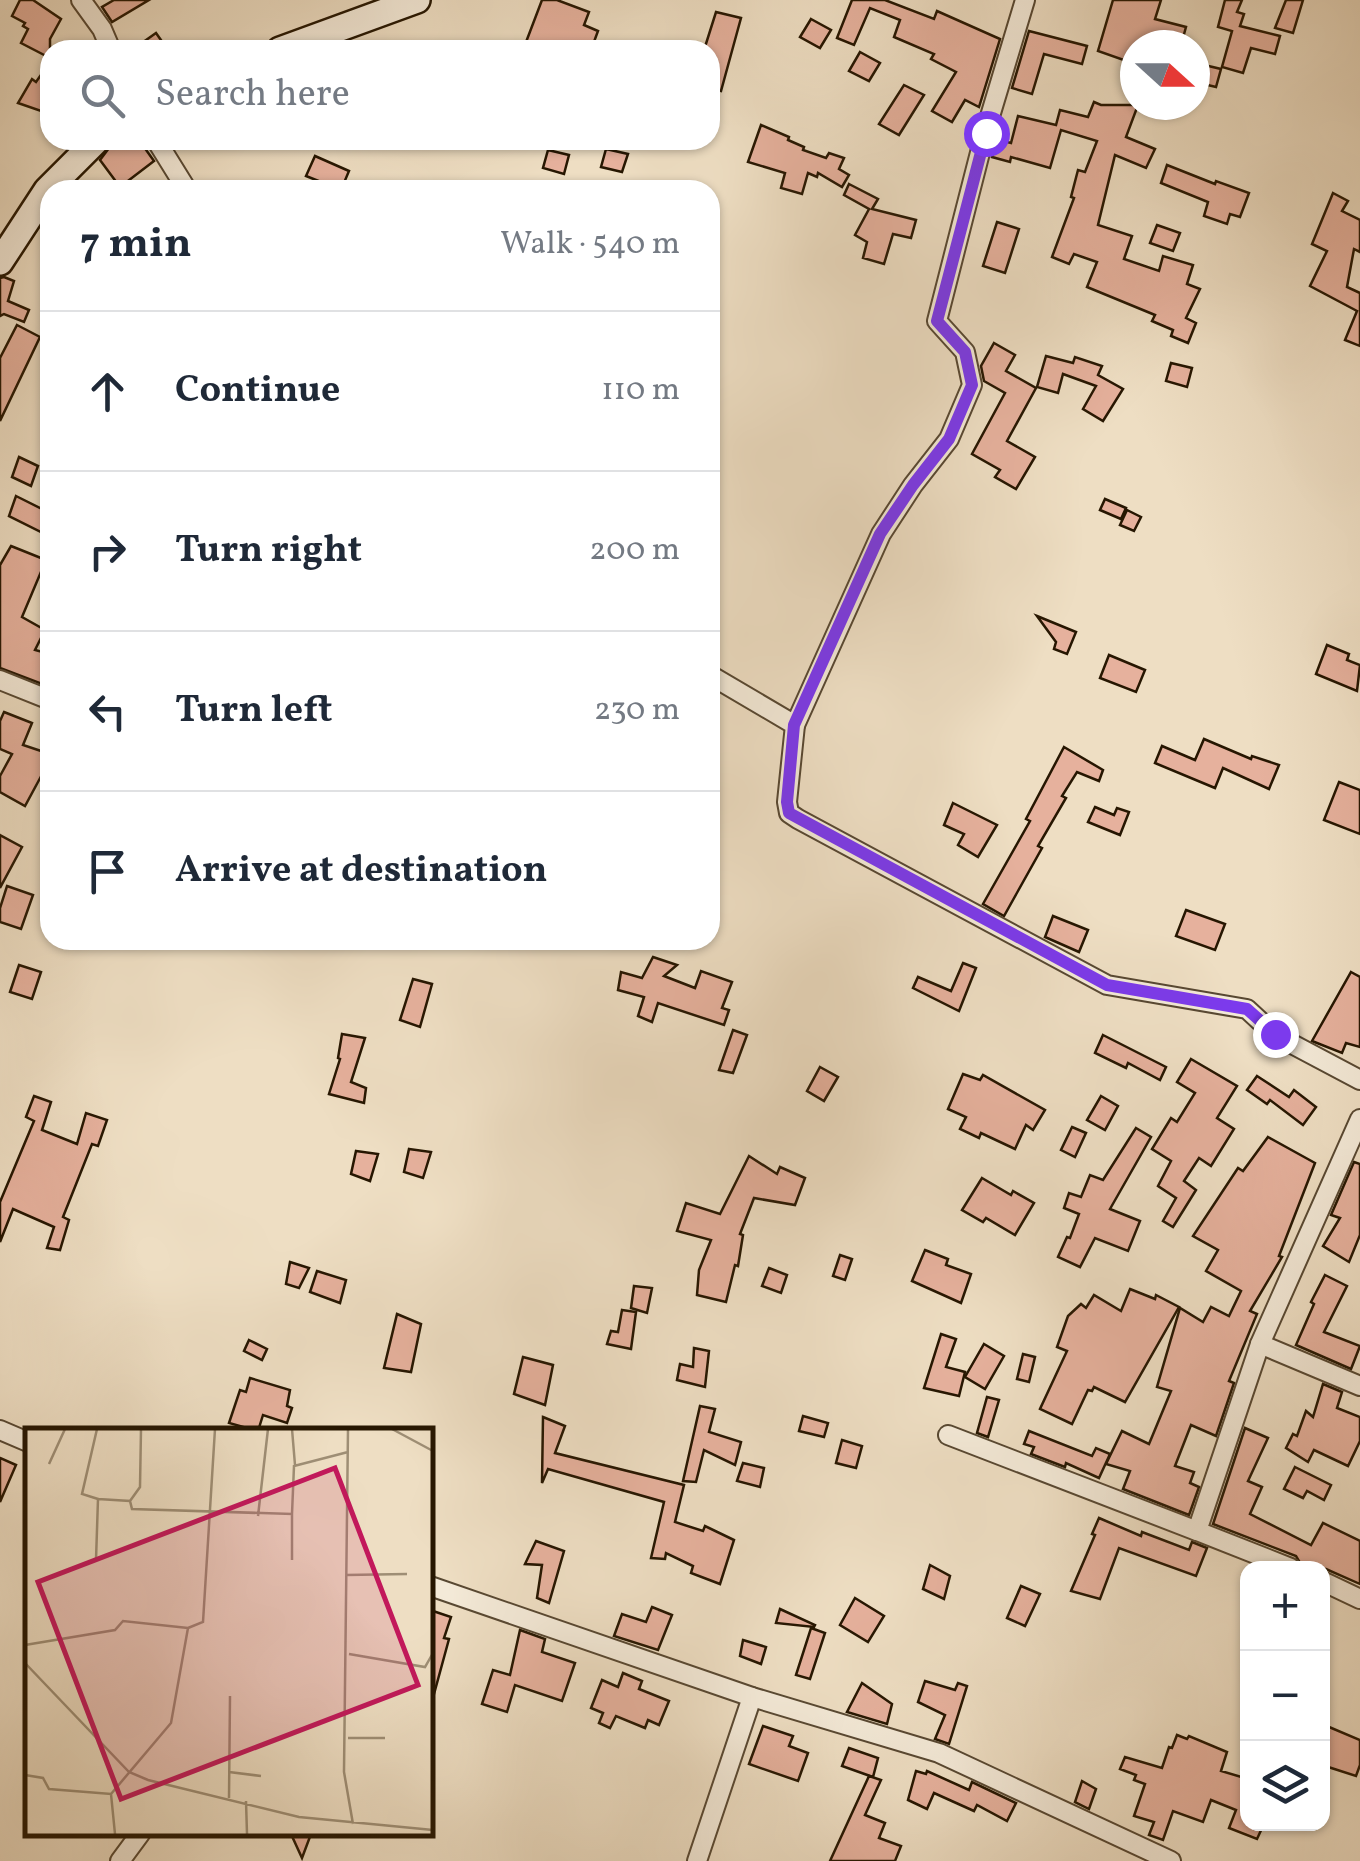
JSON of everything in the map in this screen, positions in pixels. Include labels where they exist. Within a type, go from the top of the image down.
[{"type":"street","points":[[81,0],[107,40]]},
{"type":"street","points":[[307,40],[417,0]]},
{"type":"street","points":[[1025,0],[937,321],[965,352],[972,385],[949,439],[880,534],[794,725],[789,813],[1107,985],[1247,1009],[1275,1034],[1360,1080]]},
{"type":"street","points":[[57,180],[87,150]]},
{"type":"street","points":[[162,150],[181,180]]},
{"type":"street","points":[[0,262],[40,201]]},
{"type":"street","points":[[0,680],[40,696]]},
{"type":"street","points":[[720,681],[794,725]]},
{"type":"street","points":[[1197,1531],[1260,1344],[1360,1118]]},
{"type":"street","points":[[1260,1344],[1360,1386]]},
{"type":"street","points":[[0,1430],[25,1441]]},
{"type":"street","points":[[948,1435],[1273,1561]]},
{"type":"street","points":[[1330,1585],[1360,1599]]},
{"type":"street","points":[[432,1587],[752,1698],[938,1753],[1171,1861]]},
{"type":"street","points":[[697,1861],[752,1698]]},
{"type":"street","points":[[120,1861],[139,1836]]},
{"type":"building","points":[[20,0],[33,0],[61,19],[50,40],[40,40],[40,53],[21,43],[28,29],[12,16]]},
{"type":"building","points":[[114,0],[149,0],[112,22],[102,7]]},
{"type":"building","points":[[542,0],[557,0],[589,12],[584,25],[598,31],[595,40],[527,40]]},
{"type":"building","points":[[852,0],[885,0],[934,19],[937,11],[1000,39],[979,107],[965,100],[952,122],[932,111],[956,72],[931,59],[934,54],[894,37],[900,20],[870,8],[854,45],[837,38]]},
{"type":"building","points":[[1113,0],[1161,0],[1155,19],[1186,27],[1120,30],[1120,59],[1098,51]]},
{"type":"building","points":[[1225,0],[1242,0],[1237,12],[1244,14],[1240,26],[1280,36],[1275,54],[1251,48],[1243,73],[1222,67],[1232,31],[1218,27]]},
{"type":"building","points":[[1286,0],[1303,0],[1293,33],[1275,28]]},
{"type":"building","points":[[716,12],[741,18],[721,91],[720,40],[707,40]]},
{"type":"building","points":[[811,19],[831,30],[820,48],[800,37]]},
{"type":"building","points":[[1029,31],[1087,46],[1082,64],[1044,54],[1032,94],[1012,88]]},
{"type":"building","points":[[860,52],[880,63],[869,81],[849,71]]},
{"type":"building","points":[[1210,66],[1221,69],[1216,87],[1210,86]]},
{"type":"building","points":[[40,76],[40,111],[18,103],[32,79],[36,82]]},
{"type":"building","points":[[904,85],[924,95],[899,135],[879,124]]},
{"type":"building","points":[[1094,102],[1120,105],[1120,120],[1132,120],[1126,137],[1155,149],[1146,168],[1115,155],[1098,225],[1132,236],[1124,259],[1159,271],[1163,256],[1193,265],[1187,284],[1200,289],[1186,318],[1196,323],[1188,343],[1171,336],[1173,330],[1152,321],[1155,315],[1087,287],[1097,262],[1074,254],[1069,264],[1052,257],[1074,198],[1071,197],[1078,170],[1085,172],[1097,141],[1061,130],[1050,168],[1011,157],[1010,162],[992,157],[996,139],[1011,143],[1018,116],[1056,125],[1060,110],[1088,117]]},
{"type":"building","points":[[761,125],[789,137],[803,150],[826,158],[829,153],[844,158],[839,169],[849,175],[842,187],[818,173],[817,177],[808,173],[802,194],[781,188],[785,173],[748,162]]},
{"type":"building","points":[[108,150],[146,150],[154,161],[129,180],[115,180],[100,160]]},
{"type":"building","points":[[548,150],[569,155],[564,174],[543,168]]},
{"type":"building","points":[[606,150],[628,154],[622,172],[601,167]]},
{"type":"building","points":[[315,156],[349,171],[345,180],[306,176]]},
{"type":"building","points":[[1167,165],[1249,193],[1240,217],[1230,214],[1227,224],[1204,216],[1208,202],[1161,183]]},
{"type":"building","points":[[849,184],[878,199],[872,209],[916,220],[911,238],[893,234],[884,264],[863,258],[867,242],[855,235],[869,209],[844,195]]},
{"type":"building","points":[[1333,193],[1348,201],[1342,211],[1360,220],[1360,252],[1354,249],[1347,287],[1360,293],[1360,346],[1345,340],[1357,311],[1310,286],[1327,251],[1312,244]]},
{"type":"building","points":[[997,222],[1019,229],[1005,273],[983,266]]},
{"type":"building","points":[[1157,225],[1180,233],[1173,251],[1150,243]]},
{"type":"building","points":[[0,278],[14,281],[8,301],[29,310],[24,322],[0,316]]},
{"type":"building","points":[[17,325],[40,337],[0,421],[0,358]]},
{"type":"building","points":[[994,343],[1015,355],[1006,371],[1036,388],[1007,441],[1035,457],[1016,489],[995,477],[1000,470],[972,454],[1005,393],[984,381],[981,366]]},
{"type":"building","points":[[1046,356],[1073,363],[1075,357],[1102,366],[1098,375],[1123,389],[1103,421],[1083,409],[1096,386],[1063,374],[1058,393],[1037,387]]},
{"type":"building","points":[[1171,363],[1192,368],[1187,387],[1166,381]]},
{"type":"building","points":[[19,457],[38,466],[31,486],[12,477]]},
{"type":"building","points":[[16,496],[40,508],[40,532],[9,516]]},
{"type":"building","points":[[1105,499],[1126,508],[1121,519],[1100,510]]},
{"type":"building","points":[[1127,510],[1141,517],[1134,531],[1120,525]]},
{"type":"building","points":[[11,546],[40,558],[40,574],[22,617],[40,627],[35,650],[40,651],[40,683],[0,668],[0,565]]},
{"type":"building","points":[[1037,616],[1076,632],[1067,654],[1054,649],[1056,642]]},
{"type":"building","points":[[1327,645],[1349,654],[1347,660],[1360,665],[1357,691],[1316,674]]},
{"type":"building","points":[[1109,655],[1145,670],[1136,692],[1100,678]]},
{"type":"building","points":[[4,712],[32,723],[23,745],[40,751],[40,778],[25,806],[0,792],[0,776],[12,754],[0,749],[0,721]]},
{"type":"building","points":[[1204,739],[1251,759],[1252,756],[1279,765],[1269,789],[1223,768],[1215,788],[1155,763],[1162,746],[1195,760]]},
{"type":"building","points":[[1064,747],[1103,770],[1099,781],[1077,772],[1038,846],[1042,848],[1004,916],[983,904],[1030,821],[1026,819]]},
{"type":"building","points":[[1339,782],[1360,790],[1360,834],[1324,820]]},
{"type":"building","points":[[953,803],[997,825],[978,857],[958,845],[964,834],[944,825]]},
{"type":"building","points":[[1095,807],[1114,815],[1117,808],[1129,812],[1120,835],[1088,822]]},
{"type":"building","points":[[0,835],[22,847],[0,888]]},
{"type":"building","points":[[7,886],[33,895],[21,929],[0,922]]},
{"type":"building","points":[[1186,910],[1225,924],[1215,950],[1176,936]]},
{"type":"building","points":[[1053,916],[1088,930],[1079,952],[1045,937]]},
{"type":"building","points":[[653,957],[677,965],[664,976],[695,988],[701,971],[732,982],[722,1008],[729,1010],[724,1025],[658,1003],[652,1022],[638,1016],[644,997],[618,990],[621,972],[642,978]]},
{"type":"building","points":[[963,963],[976,968],[959,1011],[913,988],[918,977],[951,991]]},
{"type":"building","points":[[19,965],[41,972],[32,999],[10,992]]},
{"type":"building","points":[[1351,972],[1360,977],[1360,1047],[1346,1043],[1342,1053],[1312,1041]]},
{"type":"building","points":[[413,979],[432,984],[420,1027],[400,1020]]},
{"type":"building","points":[[733,1030],[747,1035],[733,1073],[719,1070]]},
{"type":"building","points":[[342,1034],[365,1038],[351,1082],[366,1088],[364,1103],[329,1094],[340,1059]]},
{"type":"building","points":[[1103,1035],[1166,1067],[1160,1080],[1128,1063],[1126,1068],[1095,1053]]},
{"type":"building","points":[[1191,1059],[1237,1086],[1217,1118],[1234,1129],[1211,1166],[1199,1158],[1184,1181],[1196,1190],[1173,1227],[1163,1221],[1176,1198],[1158,1186],[1171,1161],[1152,1149],[1171,1118],[1177,1122],[1195,1093],[1177,1082]]},
{"type":"building","points":[[820,1067],[838,1077],[824,1101],[807,1091]]},
{"type":"building","points":[[963,1074],[980,1080],[983,1075],[1045,1110],[1033,1130],[1026,1125],[1015,1149],[981,1133],[979,1138],[960,1129],[966,1117],[948,1109]]},
{"type":"building","points":[[1257,1076],[1289,1097],[1294,1090],[1316,1107],[1303,1125],[1270,1100],[1267,1104],[1247,1090]]},
{"type":"building","points":[[34,1096],[51,1102],[42,1130],[77,1144],[86,1113],[107,1120],[98,1146],[92,1144],[63,1217],[69,1220],[60,1250],[47,1248],[54,1227],[13,1209],[0,1242],[0,1202],[34,1121],[26,1117]]},
{"type":"building","points":[[1101,1096],[1118,1106],[1105,1130],[1087,1120]]},
{"type":"building","points":[[1072,1127],[1086,1133],[1075,1157],[1061,1150]]},
{"type":"building","points":[[1136,1128],[1151,1137],[1110,1209],[1140,1221],[1128,1251],[1095,1238],[1080,1267],[1058,1257],[1079,1214],[1064,1208],[1069,1193],[1081,1197],[1090,1175],[1103,1180]]},
{"type":"building","points":[[1268,1137],[1315,1163],[1279,1256],[1282,1257],[1250,1311],[1257,1314],[1229,1381],[1234,1383],[1216,1436],[1191,1425],[1175,1466],[1194,1472],[1190,1483],[1199,1487],[1189,1515],[1123,1489],[1130,1471],[1106,1464],[1122,1431],[1149,1444],[1171,1391],[1157,1387],[1180,1308],[1203,1322],[1211,1307],[1229,1316],[1241,1291],[1206,1271],[1218,1250],[1193,1236],[1238,1168],[1243,1171]]},
{"type":"building","points":[[409,1149],[431,1152],[423,1178],[404,1172]]},
{"type":"building","points":[[356,1151],[378,1154],[370,1181],[351,1174]]},
{"type":"building","points":[[749,1156],[777,1174],[780,1167],[805,1178],[795,1205],[754,1198],[740,1234],[743,1235],[738,1266],[735,1265],[726,1302],[697,1295],[699,1270],[711,1240],[677,1231],[686,1203],[720,1214]]},
{"type":"building","points":[[1354,1162],[1360,1164],[1360,1235],[1349,1262],[1323,1246],[1340,1218],[1331,1215]]},
{"type":"building","points":[[982,1178],[1034,1203],[1015,1235],[986,1218],[983,1222],[962,1210]]},
{"type":"building","points":[[925,1250],[948,1259],[946,1265],[971,1274],[961,1303],[912,1281]]},
{"type":"building","points":[[840,1255],[852,1259],[845,1280],[833,1276]]},
{"type":"building","points":[[290,1262],[309,1268],[299,1288],[286,1284]]},
{"type":"building","points":[[769,1268],[787,1275],[781,1293],[762,1286]]},
{"type":"building","points":[[317,1271],[346,1280],[340,1303],[310,1292]]},
{"type":"building","points":[[1325,1275],[1347,1286],[1324,1332],[1360,1346],[1351,1369],[1296,1345]]},
{"type":"building","points":[[634,1286],[652,1288],[647,1313],[631,1308]]},
{"type":"building","points":[[1130,1289],[1155,1299],[1156,1295],[1179,1307],[1125,1402],[1094,1387],[1088,1390],[1072,1424],[1040,1409],[1067,1351],[1057,1347],[1068,1316],[1081,1304],[1086,1308],[1094,1295],[1121,1311]]},
{"type":"building","points":[[622,1310],[636,1312],[631,1349],[607,1344],[611,1331],[618,1332]]},
{"type":"building","points":[[397,1314],[421,1324],[411,1372],[384,1368]]},
{"type":"building","points":[[941,1334],[956,1339],[946,1367],[965,1372],[959,1396],[924,1388]]},
{"type":"building","points":[[249,1340],[267,1349],[262,1360],[244,1351]]},
{"type":"building","points":[[984,1344],[1004,1356],[985,1389],[965,1377]]},
{"type":"building","points":[[694,1348],[709,1351],[705,1387],[677,1380],[680,1364],[693,1367]]},
{"type":"building","points":[[1023,1354],[1035,1357],[1029,1382],[1017,1379]]},
{"type":"building","points":[[523,1357],[553,1365],[545,1405],[514,1394]]},
{"type":"building","points":[[250,1378],[290,1390],[287,1406],[292,1408],[287,1423],[263,1415],[259,1428],[229,1423],[240,1390],[246,1392]]},
{"type":"building","points":[[1323,1384],[1342,1392],[1337,1408],[1360,1417],[1360,1441],[1348,1466],[1314,1450],[1308,1462],[1286,1448],[1293,1434],[1297,1436],[1306,1411],[1313,1417]]},
{"type":"building","points":[[987,1397],[999,1400],[988,1437],[977,1433]]},
{"type":"building","points":[[700,1406],[715,1409],[709,1432],[741,1442],[735,1465],[704,1450],[696,1482],[683,1481]]},
{"type":"building","points":[[803,1416],[828,1423],[824,1437],[799,1431]]},
{"type":"building","points":[[543,1417],[565,1426],[555,1453],[684,1485],[675,1522],[703,1531],[705,1526],[734,1540],[720,1584],[691,1573],[693,1566],[666,1553],[665,1559],[651,1558],[664,1502],[548,1469],[542,1483]]},
{"type":"building","points":[[1245,1428],[1268,1438],[1248,1481],[1262,1487],[1250,1514],[1311,1545],[1323,1523],[1360,1541],[1360,1584],[1330,1571],[1330,1561],[1299,1561],[1296,1556],[1213,1524]]},
{"type":"building","points":[[1029,1431],[1092,1456],[1096,1448],[1110,1454],[1099,1478],[1066,1463],[1065,1467],[1031,1454],[1034,1447],[1024,1444]]},
{"type":"building","points":[[842,1440],[862,1446],[856,1468],[836,1463]]},
{"type":"building","points":[[0,1458],[16,1465],[0,1502]]},
{"type":"building","points":[[743,1463],[764,1468],[760,1487],[737,1481]]},
{"type":"building","points":[[1295,1467],[1331,1485],[1324,1500],[1307,1491],[1303,1498],[1284,1489]]},
{"type":"building","points":[[1099,1518],[1189,1550],[1192,1542],[1207,1548],[1196,1576],[1119,1548],[1100,1599],[1071,1591]]},
{"type":"building","points":[[536,1541],[564,1551],[549,1603],[537,1598],[542,1565],[525,1564]]},
{"type":"building","points":[[930,1565],[950,1576],[944,1599],[923,1589]]},
{"type":"building","points":[[1021,1586],[1040,1594],[1025,1626],[1007,1618]]},
{"type":"building","points":[[855,1598],[884,1616],[868,1642],[840,1625]]},
{"type":"building","points":[[652,1607],[672,1615],[658,1650],[614,1636],[622,1614],[646,1622]]},
{"type":"building","points":[[780,1609],[815,1625],[776,1623]]},
{"type":"building","points":[[432,1611],[451,1617],[432,1694]]},
{"type":"building","points":[[811,1628],[825,1633],[810,1679],[796,1675]]},
{"type":"building","points":[[520,1630],[545,1639],[542,1652],[575,1663],[562,1701],[515,1685],[507,1712],[482,1704],[493,1670],[510,1675]]},
{"type":"building","points":[[743,1640],[766,1647],[761,1664],[740,1656]]},
{"type":"building","points":[[623,1673],[642,1681],[639,1689],[669,1701],[659,1725],[648,1720],[645,1728],[616,1716],[610,1728],[599,1723],[603,1713],[591,1708],[602,1680],[618,1687]]},
{"type":"building","points":[[925,1681],[955,1690],[958,1683],[967,1686],[949,1744],[935,1739],[945,1715],[918,1702]]},
{"type":"building","points":[[862,1683],[892,1704],[887,1724],[847,1712]]},
{"type":"building","points":[[763,1726],[793,1736],[789,1746],[808,1753],[798,1781],[749,1764]]},
{"type":"building","points":[[1330,1727],[1360,1740],[1356,1776],[1330,1768]]},
{"type":"building","points":[[1177,1735],[1227,1752],[1221,1771],[1240,1777],[1240,1831],[1261,1831],[1257,1839],[1229,1828],[1236,1810],[1211,1800],[1203,1822],[1173,1811],[1163,1840],[1149,1835],[1154,1822],[1134,1816],[1145,1784],[1134,1780],[1136,1775],[1120,1769],[1125,1757],[1162,1768],[1169,1747],[1172,1748]]},
{"type":"building","points":[[849,1748],[878,1758],[873,1777],[842,1766]]},
{"type":"building","points":[[916,1771],[927,1771],[969,1790],[972,1782],[1016,1803],[1007,1821],[977,1805],[974,1811],[934,1793],[927,1809],[908,1800]]},
{"type":"building","points":[[869,1776],[881,1780],[865,1815],[885,1823],[879,1838],[901,1846],[895,1861],[830,1861]]},
{"type":"building","points":[[1082,1781],[1096,1789],[1089,1809],[1075,1802]]},
{"type":"building","points":[[292,1836],[310,1836],[302,1858]]},
{"type":"route","points":[[986,133],[937,321],[965,352],[972,385],[949,439],[880,534],[794,725],[789,813],[1107,985],[1247,1009],[1275,1034]]}]
